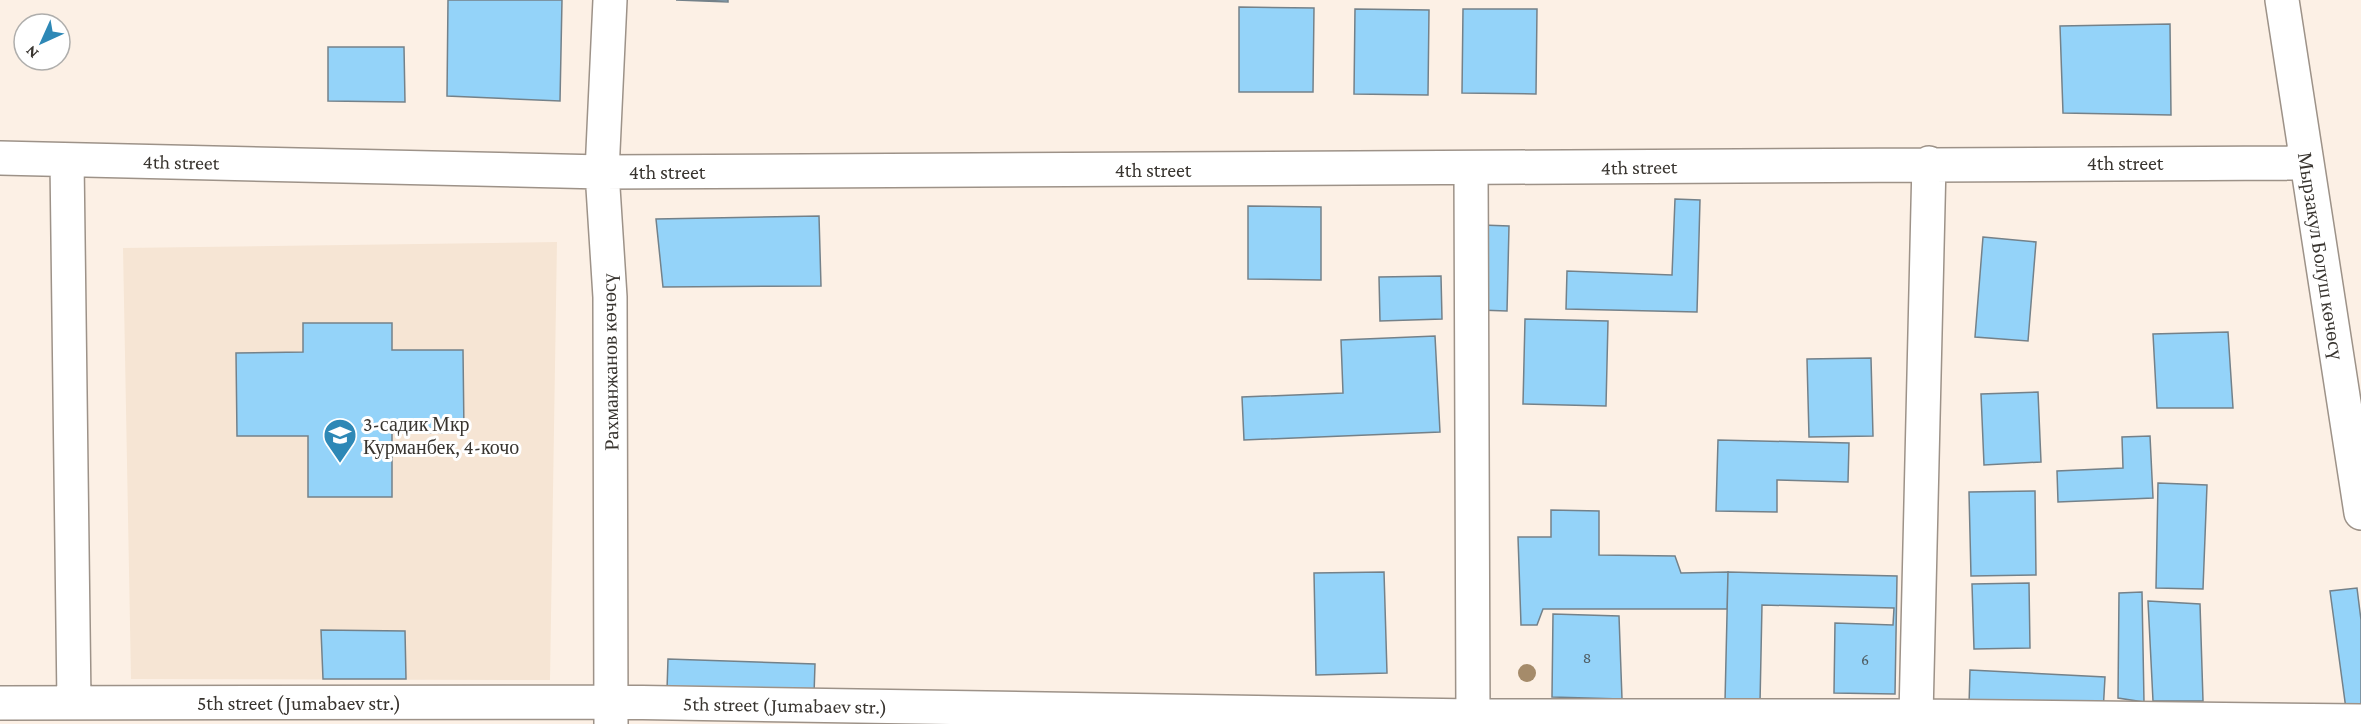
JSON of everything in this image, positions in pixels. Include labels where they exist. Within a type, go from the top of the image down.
[{"type":"street","name":"Рахманжанов көчөсү","points":[[610,0],[602,172],[610,297],[611,713]]},
{"type":"street","name":"Мырзакул Болуш көчөсү","points":[[2282,0],[2361,513]]},
{"type":"street","name":"4th street","points":[[0,158],[602,172],[1471,169],[1929,163],[2307,163]]},
{"type":"street","points":[[67,160],[74,703]]},
{"type":"street","points":[[1916,716],[1929,163]]},
{"type":"street","points":[[1471,169],[1473,716]]},
{"type":"street","name":"5th street (Jumabaev str.)","points":[[0,703],[611,713],[1916,716],[2361,722]]},
{"type":"shaded area","name":"3-садик Мкр Курманбек, 4-кочо","points":[[557,242],[550,680],[131,679],[123,248]]},
{"type":"building","points":[[448,0],[562,0],[560,101],[447,96]]},
{"type":"building","points":[[676,0],[728,0],[728,2]]},
{"type":"building","points":[[1239,7],[1314,8],[1313,92],[1239,92]]},
{"type":"building","points":[[1355,9],[1429,10],[1428,95],[1354,94]]},
{"type":"building","points":[[1463,9],[1537,9],[1536,94],[1462,93]]},
{"type":"building","points":[[2170,24],[2171,115],[2063,113],[2060,26]]},
{"type":"building","points":[[328,47],[404,47],[405,102],[328,101]]},
{"type":"building","points":[[1675,199],[1700,200],[1697,312],[1566,309],[1567,271],[1672,275]]},
{"type":"building","points":[[1248,206],[1321,207],[1321,280],[1248,279]]},
{"type":"building","points":[[819,216],[821,286],[663,287],[656,219]]},
{"type":"building","points":[[1482,225],[1509,226],[1507,311],[1479,310]]},
{"type":"building","points":[[1983,237],[2036,242],[2028,341],[1975,337]]},
{"type":"building","points":[[1441,276],[1442,319],[1380,321],[1379,277]]},
{"type":"building","points":[[1525,319],[1608,321],[1606,406],[1523,404]]},
{"type":"building","points":[[303,323],[392,323],[392,350],[463,350],[464,433],[392,433],[392,497],[308,497],[308,436],[237,436],[236,353],[303,352]]},
{"type":"building","points":[[2228,332],[2233,408],[2157,408],[2153,334]]},
{"type":"building","points":[[1435,336],[1440,432],[1244,440],[1242,397],[1343,393],[1341,340]]},
{"type":"building","points":[[1871,358],[1873,436],[1809,437],[1807,359]]},
{"type":"building","points":[[2038,392],[2041,462],[1984,465],[1981,394]]},
{"type":"building","points":[[2150,436],[2153,498],[2058,502],[2057,471],[2123,468],[2122,437]]},
{"type":"building","points":[[1718,440],[1849,443],[1848,482],[1777,480],[1777,512],[1716,511]]},
{"type":"building","points":[[2158,483],[2207,485],[2203,589],[2156,588]]},
{"type":"building","points":[[2035,491],[2036,575],[1971,576],[1969,492]]},
{"type":"building","points":[[1551,510],[1599,511],[1599,555],[1675,556],[1681,573],[1728,572],[1727,609],[1543,609],[1537,625],[1521,625],[1518,537],[1551,537]]},
{"type":"building","points":[[1384,572],[1387,673],[1316,675],[1314,573]]},
{"type":"building","points":[[1728,572],[1897,576],[1895,694],[1834,693],[1835,623],[1893,625],[1894,608],[1762,605],[1760,703],[1725,702]]},
{"type":"building","points":[[2029,583],[2030,648],[1974,649],[1972,584]]},
{"type":"building","points":[[2357,588],[2361,620],[2361,708],[2346,709],[2330,591]]},
{"type":"building","points":[[2142,592],[2144,702],[2118,698],[2119,593]]},
{"type":"building","points":[[2148,601],[2200,604],[2203,701],[2153,701]]},
{"type":"building","points":[[1553,614],[1619,616],[1622,699],[1552,697]]},
{"type":"building","points":[[321,630],[405,631],[406,679],[323,679]]},
{"type":"building","points":[[668,659],[815,664],[814,695],[667,690]]},
{"type":"building","points":[[1970,670],[2105,677],[2103,713],[1969,706]]},
{"type":"place","name":"3-садик Мкр Курманбек, 4-кочо","points":[[340,464]]}]
